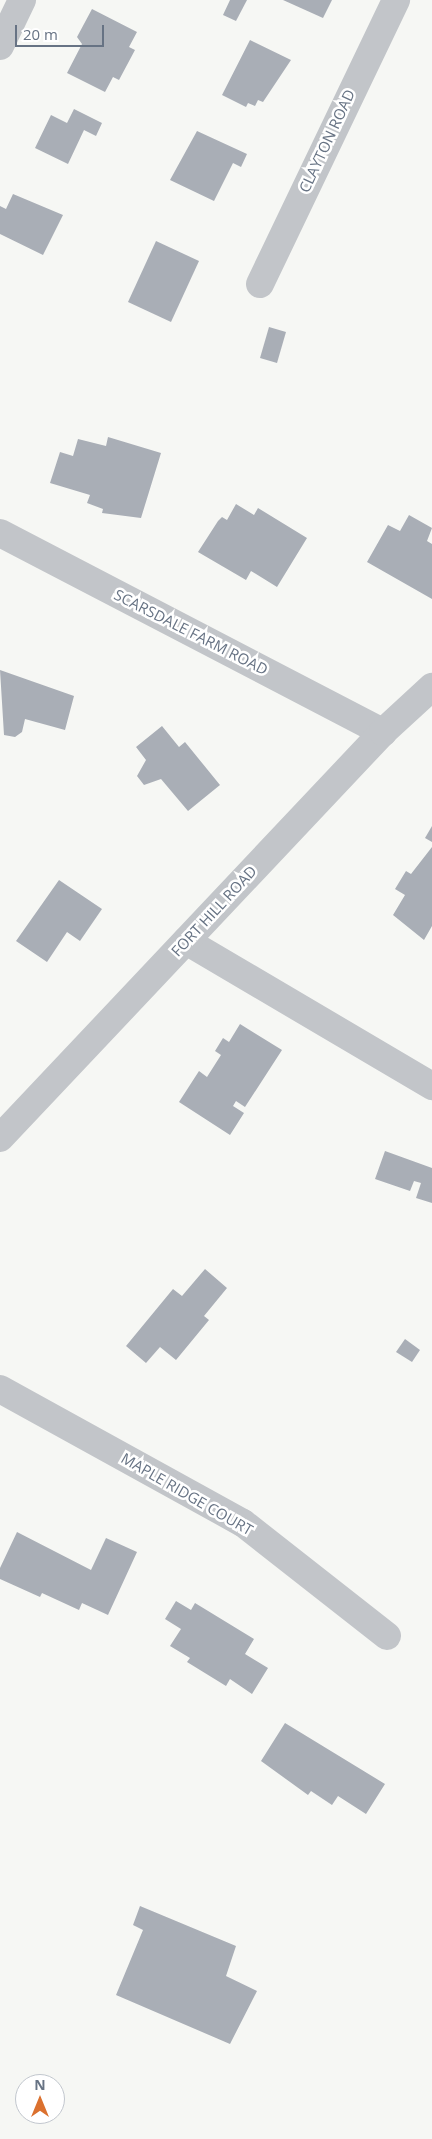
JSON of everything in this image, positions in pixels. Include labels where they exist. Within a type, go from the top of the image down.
[{"type":"street","points":[[0,46],[22,0]]},
{"type":"street","name":"CLAYTON ROAD","points":[[260,284],[396,0]]},
{"type":"street","name":"SCARSDALE FARM ROAD","points":[[0,533],[382,732]]},
{"type":"street","name":"FORT HILL ROAD","points":[[0,1138],[382,732],[432,687]]},
{"type":"street","points":[[186,940],[432,1086]]},
{"type":"street","name":"MAPLE RIDGE COURT","points":[[0,1388],[243,1523],[387,1636]]},
{"type":"building","points":[[230,0],[247,0],[236,21],[223,15]]},
{"type":"building","points":[[283,0],[332,0],[323,18]]},
{"type":"building","points":[[92,9],[137,32],[129,47],[135,50],[119,80],[113,77],[105,92],[67,73],[82,44],[77,37]]},
{"type":"building","points":[[250,40],[291,60],[263,102],[258,100],[255,106],[248,103],[246,107],[222,95]]},
{"type":"building","points":[[74,109],[102,123],[96,136],[84,130],[68,164],[35,148],[51,115],[67,123]]},
{"type":"building","points":[[197,131],[247,154],[241,167],[233,163],[214,201],[170,180]]},
{"type":"building","points":[[13,194],[63,215],[43,255],[0,234],[0,206],[6,209]]},
{"type":"building","points":[[156,241],[199,261],[171,322],[128,302]]},
{"type":"building","points":[[269,327],[286,332],[277,363],[260,358]]},
{"type":"building","points":[[108,437],[161,453],[141,518],[102,513],[103,509],[87,503],[90,495],[50,483],[60,452],[73,456],[78,439],[106,446]]},
{"type":"building","points":[[236,504],[254,515],[258,508],[307,538],[277,587],[251,571],[246,580],[198,552],[218,521],[222,517],[227,520]]},
{"type":"building","points":[[409,515],[432,528],[427,541],[432,544],[432,599],[367,562],[388,525],[400,531]]},
{"type":"building","points":[[0,670],[74,696],[65,730],[25,719],[22,732],[15,737],[4,735]]},
{"type":"building","points":[[162,726],[179,747],[185,742],[220,785],[188,811],[161,779],[144,785],[137,776],[146,760],[136,747]]},
{"type":"building","points":[[432,826],[432,842],[425,838]]},
{"type":"building","points":[[432,847],[432,926],[424,940],[393,915],[405,895],[395,889],[406,871],[411,874]]},
{"type":"building","points":[[59,880],[102,909],[80,941],[67,932],[47,962],[16,941]]},
{"type":"building","points":[[240,1024],[282,1050],[245,1107],[236,1101],[233,1106],[244,1113],[230,1135],[179,1102],[199,1071],[207,1077],[221,1055],[215,1051],[223,1038],[229,1042]]},
{"type":"building","points":[[385,1151],[432,1168],[432,1203],[416,1198],[421,1183],[414,1181],[410,1191],[375,1179]]},
{"type":"building","points":[[205,1269],[227,1288],[204,1316],[209,1320],[176,1360],[160,1347],[146,1363],[126,1346],[173,1289],[182,1296]]},
{"type":"building","points":[[405,1339],[420,1350],[412,1362],[396,1352]]},
{"type":"building","points":[[17,1532],[91,1570],[106,1538],[137,1552],[108,1615],[82,1603],[79,1610],[42,1593],[40,1597],[0,1579],[0,1568]]},
{"type":"building","points":[[176,1601],[191,1610],[195,1603],[254,1639],[245,1654],[268,1668],[252,1694],[230,1679],[226,1686],[187,1662],[190,1658],[170,1646],[181,1629],[165,1619]]},
{"type":"building","points":[[285,1723],[385,1784],[366,1814],[338,1796],[332,1805],[311,1791],[308,1795],[261,1761]]},
{"type":"building","points":[[140,1906],[236,1946],[226,1976],[257,1991],[230,2044],[116,1995],[143,1930],[133,1925]]}]
